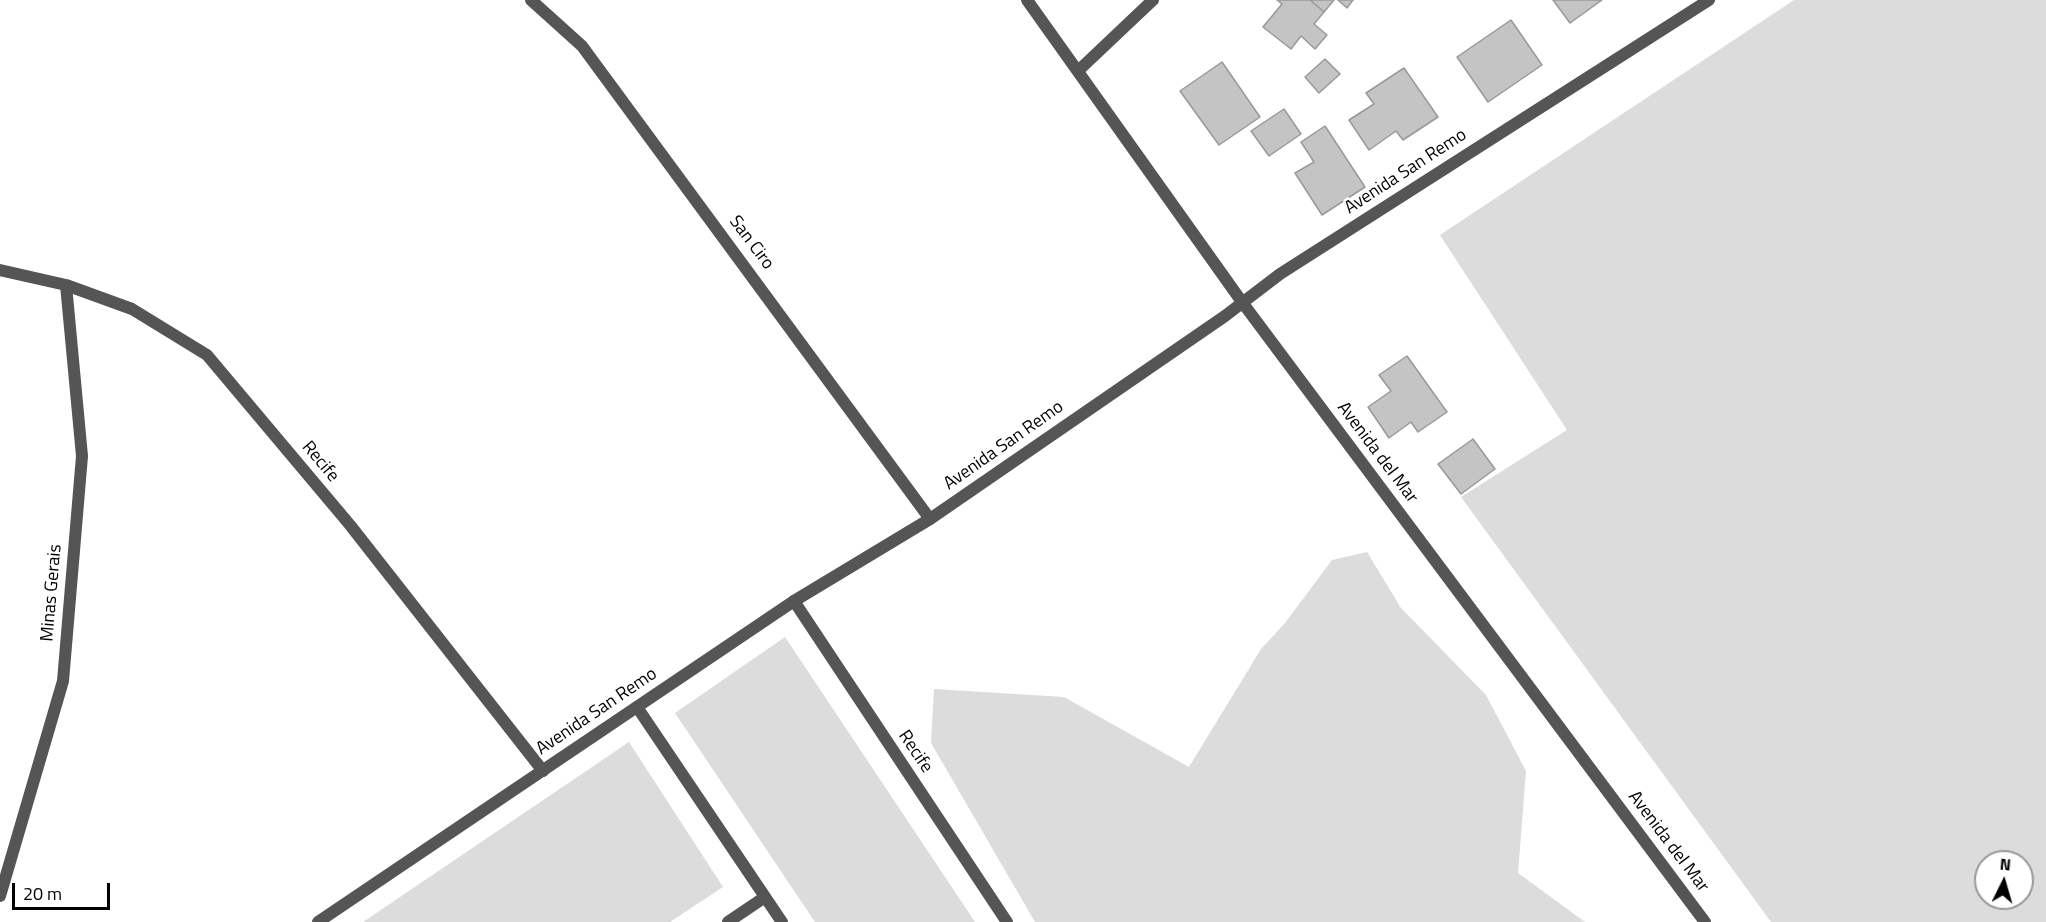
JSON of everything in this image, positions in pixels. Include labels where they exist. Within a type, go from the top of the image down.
[{"type":"street","name":"San Ciro","points":[[531,0],[582,46],[930,519]]},
{"type":"street","name":"Avenida del Mar","points":[[1027,0],[1242,302],[1705,922]]},
{"type":"street","points":[[1079,70],[1153,0]]},
{"type":"street","name":"Avenida San Remo","points":[[318,922],[794,602],[930,519],[1309,256],[1709,0]]},
{"type":"street","name":"Recife","points":[[0,270],[66,285],[132,309],[207,355],[350,525],[543,771]]},
{"type":"street","name":"Minas Gerais","points":[[0,896],[63,681],[82,456],[66,285]]},
{"type":"street","name":"Recife","points":[[794,602],[1007,922]]},
{"type":"street","points":[[637,707],[782,922]]},
{"type":"street","points":[[728,922],[765,897]]},
{"type":"shaded area","points":[[1794,0],[2046,0],[2046,922],[1771,922],[1461,497],[1567,430],[1440,235]]},
{"type":"shaded area","points":[[1367,552],[1401,608],[1486,695],[1526,771],[1518,873],[1585,922],[1035,922],[931,743],[934,689],[1064,697],[1189,767],[1261,649],[1285,623],[1332,560]]},
{"type":"shaded area","points":[[785,637],[975,922],[815,922],[675,713]]},
{"type":"shaded area","points":[[629,742],[723,887],[670,922],[363,922]]},
{"type":"building","points":[[1277,0],[1310,0],[1324,12],[1314,24],[1327,35],[1315,49],[1301,36],[1291,49],[1263,27],[1282,4]]},
{"type":"building","points":[[1310,0],[1334,0],[1324,12]]},
{"type":"building","points":[[1338,0],[1353,0],[1347,8]]},
{"type":"building","points":[[1553,0],[1602,0],[1570,23]]},
{"type":"building","points":[[1511,20],[1542,65],[1488,102],[1457,57]]},
{"type":"building","points":[[1325,59],[1340,74],[1319,93],[1305,77]]},
{"type":"building","points":[[1222,62],[1260,117],[1219,145],[1180,91]]},
{"type":"building","points":[[1404,68],[1438,117],[1403,140],[1396,131],[1369,150],[1349,120],[1374,104],[1366,93]]},
{"type":"building","points":[[1284,109],[1301,134],[1269,156],[1251,131]]},
{"type":"building","points":[[1325,126],[1365,187],[1322,215],[1295,173],[1314,162],[1301,142]]},
{"type":"building","points":[[1407,356],[1447,412],[1418,432],[1411,422],[1389,438],[1368,407],[1391,391],[1379,375]]},
{"type":"building","points":[[1473,439],[1495,469],[1461,494],[1438,464]]}]
